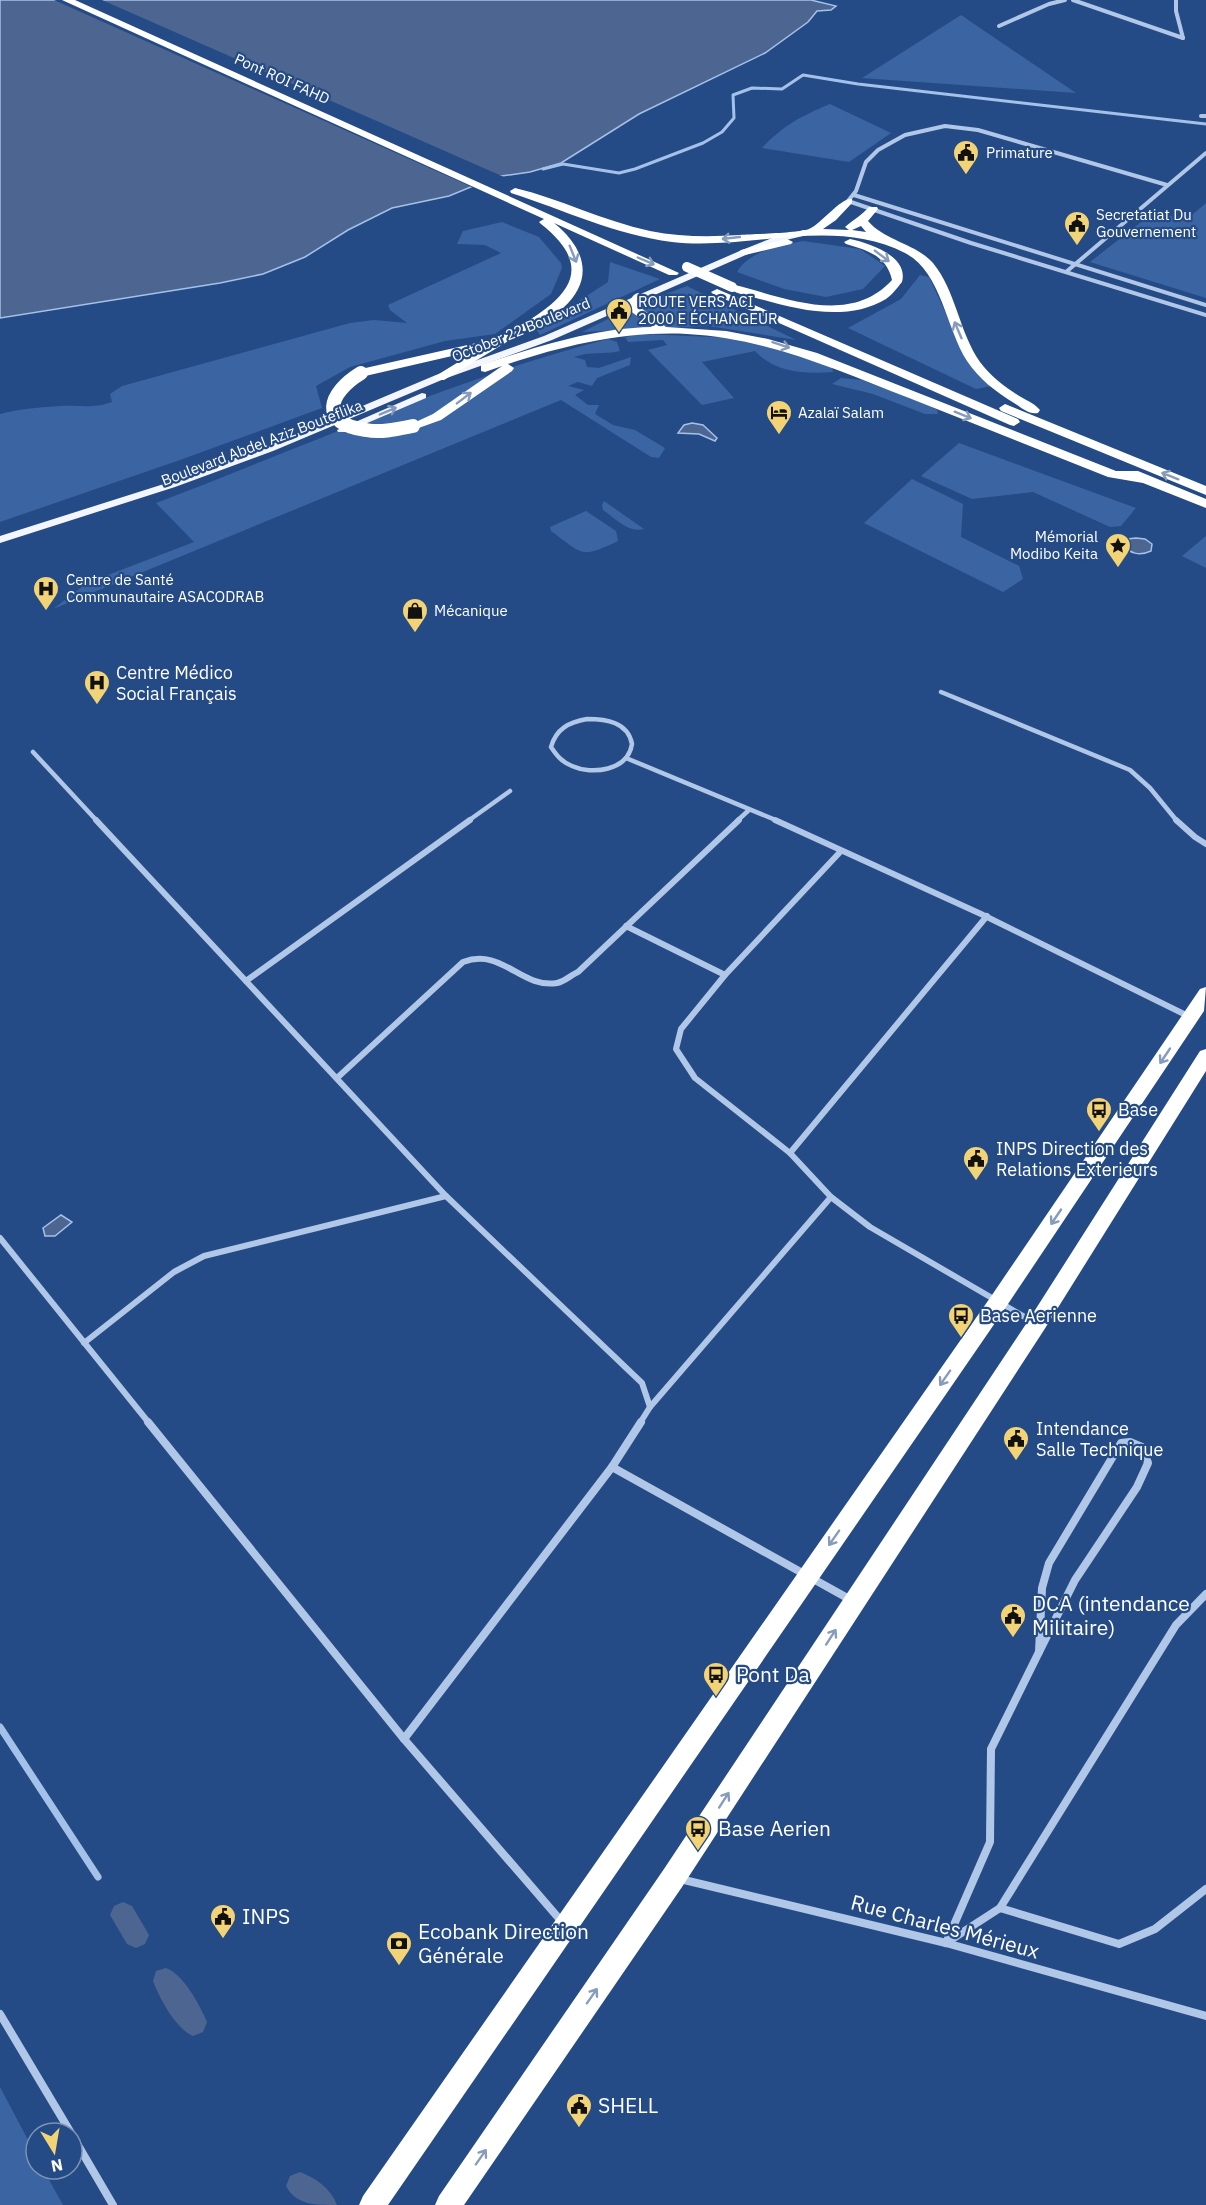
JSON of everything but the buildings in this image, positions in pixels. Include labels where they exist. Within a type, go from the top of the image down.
[{"type":"highway","name":"Pont ROI FAHD","points":[[67,0],[492,187]]},
{"type":"highway","points":[[86,0],[673,273],[1143,479],[1206,504]]},
{"type":"highway","points":[[492,187],[515,191],[606,222],[671,238],[718,239],[811,232],[841,232],[882,238]]},
{"type":"highway","points":[[440,377],[511,335],[568,296],[578,271],[576,255],[558,232],[492,187]]},
{"type":"highway","points":[[515,191],[1058,431],[1206,491]]},
{"type":"highway","points":[[811,232],[832,218],[851,198]]},
{"type":"highway","points":[[841,232],[862,221],[876,206]]},
{"type":"highway","points":[[862,221],[873,234],[906,248],[928,266],[939,284],[969,357],[988,380],[1048,418],[1134,462]]},
{"type":"highway","points":[[733,287],[788,304],[815,308],[838,308],[859,306],[878,299],[891,291],[898,280],[892,264],[883,254],[867,246],[843,240],[796,240],[745,252]]},
{"type":"highway","points":[[638,297],[634,305],[635,310],[661,328]]},
{"type":"highway","points":[[485,368],[576,339],[661,328],[722,332],[770,342],[813,356],[1113,474],[1143,479]]},
{"type":"highway","points":[[511,335],[462,351],[361,373],[348,379],[336,390],[331,401],[332,411],[344,423],[363,430],[388,430],[413,426],[437,417],[478,386],[519,362],[558,350],[603,338],[645,333],[740,336]]},
{"type":"highway","points":[[377,2198],[999,1301],[1201,1004]]},
{"type":"highway","points":[[448,2205],[674,1878],[1037,1324],[1206,1056]]},
{"type":"main road","name":"October 22 Boulevard","points":[[440,377],[528,346],[775,240],[811,232]]},
{"type":"main road","name":"Boulevard Abdel Aziz Bouteflika","points":[[0,550],[257,464],[383,413],[485,368],[528,346]]},
{"type":"main road","name":"Boulevard Abdel Aziz Bouteflika","points":[[0,540],[171,485],[269,449],[440,377]]},
{"type":"street","points":[[999,26],[1049,3],[1065,0]]},
{"type":"street","points":[[1073,0],[1184,38],[1176,11],[1176,0]]},
{"type":"street","points":[[851,198],[866,162],[878,150],[904,135],[945,126],[978,130],[1167,185]]},
{"type":"street","points":[[1066,272],[1206,153]]},
{"type":"street","points":[[851,198],[1066,272],[1206,315]]},
{"type":"street","points":[[851,198],[1076,263],[1206,304]]},
{"type":"street","points":[[941,692],[1130,770],[1142,779],[1192,837],[1206,844]]},
{"type":"street","points":[[626,758],[632,750],[633,742],[629,733],[616,724],[603,720],[581,720],[561,728],[554,736],[551,747],[555,755],[574,767],[594,770],[604,769],[626,758],[987,916],[1201,1004]]},
{"type":"street","points":[[33,752],[446,1196],[642,1383],[650,1407]]},
{"type":"street","points":[[246,981],[510,791]]},
{"type":"street","points":[[337,1078],[472,956],[486,956],[540,982],[557,983],[578,972],[749,810]]},
{"type":"street","points":[[841,851],[724,975],[681,1029],[676,1050],[694,1078],[790,1153],[831,1197],[870,1227],[1037,1324]]},
{"type":"street","points":[[790,1153],[987,916]]},
{"type":"street","points":[[626,926],[724,975]]},
{"type":"street","points":[[84,1343],[174,1272],[204,1256],[446,1196]]},
{"type":"street","points":[[404,1739],[612,1467],[650,1407],[831,1197]]},
{"type":"street","points":[[0,1238],[404,1739],[565,1925]]},
{"type":"street","points":[[946,1943],[990,1842],[993,1813],[990,1776],[991,1749],[1039,1654],[1076,1580],[1137,1487],[1148,1463],[1142,1447],[1130,1442],[1121,1443],[1049,1563],[1042,1588],[1039,1654]]},
{"type":"street","points":[[612,1467],[854,1602]]},
{"type":"street","points":[[946,1943],[1000,1908],[1176,1625],[1206,1594]]},
{"type":"street","name":"Rue Charles Mérieux","points":[[674,1878],[946,1943],[1206,2016]]},
{"type":"street","points":[[1000,1908],[1119,1944],[1137,1940],[1176,1914],[1206,1889]]},
{"type":"street","points":[[0,2014],[63,2121]]},
{"type":"street","points":[[84,2156],[113,2205]]},
{"type":"shaded area","points":[[0,0],[811,0],[836,6],[831,10],[817,11],[808,22],[765,53],[639,114],[561,163],[530,172],[495,177],[449,196],[392,208],[348,230],[305,257],[263,274],[0,318]]},
{"type":"shaded area","points":[[961,15],[1076,93],[862,78]]},
{"type":"shaded area","points":[[830,104],[891,133],[849,162],[762,148],[777,133],[793,122]]},
{"type":"shaded area","points":[[1206,203],[1206,298],[1090,262],[1154,212],[1186,220]]},
{"type":"shaded area","points":[[502,222],[539,237],[561,263],[562,268],[551,294],[495,334],[445,341],[350,367],[316,386],[322,408],[0,522],[0,414],[38,408],[105,404],[112,402],[110,394],[122,386],[350,323],[374,320],[407,323],[390,310],[388,305],[501,253],[485,245],[457,244],[463,231]]},
{"type":"shaded area","points":[[803,241],[860,249],[885,266],[863,289],[826,297],[784,289],[737,272],[750,259],[766,250]]},
{"type":"shaded area","points":[[610,262],[660,279],[540,335],[536,329],[608,282]]},
{"type":"shaded area","points":[[920,275],[929,277],[967,359],[992,386],[976,389],[848,328],[901,299]]},
{"type":"shaded area","points":[[687,286],[796,340],[709,326],[582,332],[632,307]]},
{"type":"shaded area","points":[[642,334],[735,338],[831,364],[833,372],[811,373],[781,368],[755,351],[702,362],[734,398],[702,405],[648,350],[667,345],[663,340],[628,342],[625,337]]},
{"type":"shaded area","points":[[608,339],[617,342],[620,351],[574,357],[585,360],[587,367],[599,368],[631,357],[630,365],[597,378],[592,386],[578,382],[568,386],[584,390],[575,395],[588,405],[599,405],[595,414],[613,425],[635,430],[665,448],[659,458],[651,457],[561,400],[53,609],[87,583],[194,542],[156,503],[437,393],[550,355]]},
{"type":"shaded area","points":[[841,378],[862,380],[928,405],[937,410],[938,414],[925,414],[873,394],[832,384]]},
{"type":"shaded area","points":[[692,423],[703,425],[717,438],[715,441],[699,434],[678,433],[684,425]]},
{"type":"shaded area","points":[[959,443],[1136,508],[1121,526],[1110,527],[1033,492],[972,499],[921,476]]},
{"type":"shaded area","points":[[912,479],[963,504],[961,537],[1019,566],[1023,579],[1003,592],[864,523]]},
{"type":"shaded area","points":[[604,501],[644,529],[633,529],[617,521],[603,510]]},
{"type":"shaded area","points":[[586,511],[616,531],[618,541],[596,550],[583,552],[551,531],[550,527]]},
{"type":"shaded area","points":[[1206,536],[1206,568],[1182,556]]},
{"type":"shaded area","points":[[1127,539],[1145,539],[1152,544],[1151,551],[1135,553],[1123,544]]},
{"type":"shaded area","points":[[61,1215],[72,1222],[55,1236],[45,1236],[43,1228]]},
{"type":"shaded area","points":[[0,2087],[24,2132],[24,2181],[50,2181],[63,2205],[0,2205]]},
{"type":"pier","points":[[54,0],[102,0],[504,177],[474,188]]},
{"type":"waterway","points":[[543,169],[563,164],[619,173],[635,169],[703,143],[722,132],[734,118],[733,95],[752,88],[782,89],[803,75],[858,84],[1206,124]]},
{"type":"waterway","points":[[0,1727],[98,1877]]},
{"type":"waterway","points":[[123,1915],[136,1935]]},
{"type":"waterway","points":[[166,1981],[193,2022]]},
{"type":"waterway","points":[[300,2186],[323,2205]]},
{"type":"place","name":"Primature","points":[[966,176]]},
{"type":"place","name":"Secretatiat Du Gouvernement","points":[[1077,247]]},
{"type":"place","name":"ROUTE VERS ACI 2000 E ÉCHANGEUR","points":[[619,334]]},
{"type":"place","name":"Azalaï Salam","points":[[779,436]]},
{"type":"place","name":"Mémorial Modibo Keita","points":[[1118,569]]},
{"type":"place","name":"Centre de Santé Communautaire ASACODRAB","points":[[46,612]]},
{"type":"place","name":"Mécanique","points":[[415,634]]},
{"type":"place","name":"Centre Médico Social Français","points":[[97,706]]},
{"type":"place","name":"Base","points":[[1099,1133]]},
{"type":"place","name":"INPS Direction des Relations Exterieurs","points":[[976,1182]]},
{"type":"place","name":"Base Aerienne","points":[[961,1339]]},
{"type":"place","name":"Intendance Salle Technique","points":[[1016,1462]]},
{"type":"place","name":"DCA (intendance Militaire)","points":[[1013,1639]]},
{"type":"place","name":"Pont Da","points":[[716,1698]]},
{"type":"place","name":"Base Aerien","points":[[698,1852]]},
{"type":"place","name":"INPS","points":[[223,1940]]},
{"type":"place","name":"Ecobank Direction Générale","points":[[399,1967]]},
{"type":"place","name":"SHELL","points":[[579,2129]]}]
